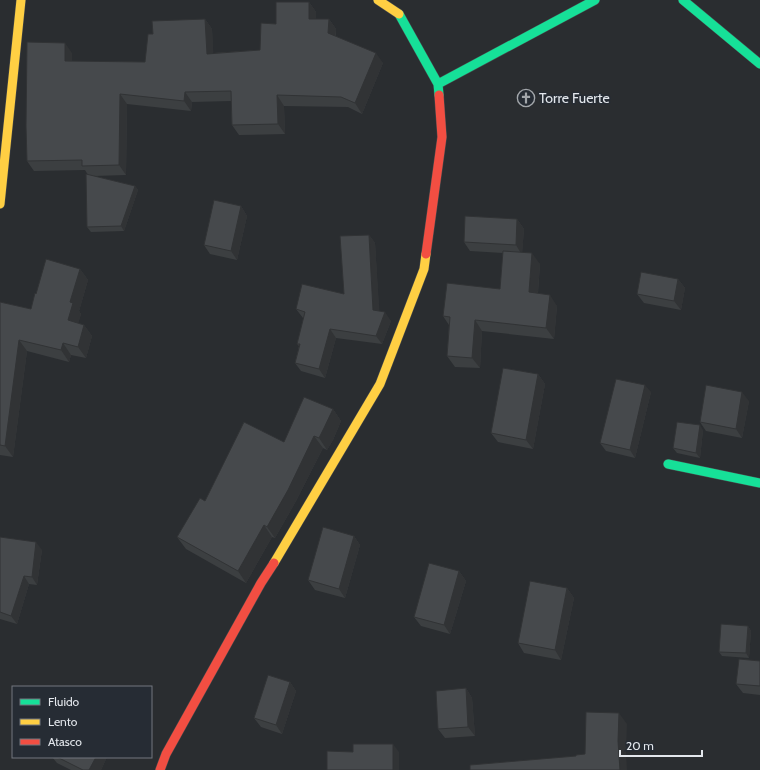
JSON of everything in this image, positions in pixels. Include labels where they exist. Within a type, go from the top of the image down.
[{"type":"main road","points":[[0,204],[21,0]]},
{"type":"main road","points":[[160,770],[166,754],[261,583],[283,549],[380,384],[424,269],[442,137],[438,84],[399,14],[378,0]]},
{"type":"main road","points":[[438,84],[595,0]]},
{"type":"main road","points":[[683,0],[760,64]]},
{"type":"main road","points":[[668,464],[760,483]]},
{"type":"building","points":[[276,2],[309,2],[309,19],[329,19],[328,33],[376,53],[355,103],[341,97],[277,95],[278,124],[232,125],[231,91],[185,92],[184,101],[120,94],[119,165],[82,166],[82,160],[27,161],[27,42],[65,43],[65,61],[145,62],[148,34],[153,34],[152,21],[205,19],[207,54],[260,50],[261,23],[276,24]]},
{"type":"building","points":[[86,174],[135,186],[121,226],[87,227]]},
{"type":"building","points":[[214,200],[241,206],[231,251],[204,245]]},
{"type":"building","points":[[465,216],[517,219],[516,245],[464,242]]},
{"type":"building","points":[[369,235],[373,310],[385,312],[376,336],[330,329],[319,369],[295,363],[300,344],[297,344],[305,312],[296,309],[302,284],[344,294],[340,236]]},
{"type":"building","points":[[503,251],[532,253],[529,292],[550,295],[546,328],[475,320],[472,358],[447,356],[450,317],[443,316],[447,283],[500,289]]},
{"type":"building","points":[[46,259],[80,269],[70,302],[73,303],[68,320],[84,325],[78,347],[63,343],[61,350],[19,340],[5,446],[0,445],[0,302],[31,309]]},
{"type":"building","points":[[641,272],[678,279],[674,301],[637,294]]},
{"type":"building","points":[[503,368],[538,374],[526,440],[491,433]]},
{"type":"building","points":[[616,379],[645,385],[630,450],[600,443]]},
{"type":"building","points":[[706,385],[742,392],[736,429],[700,422]]},
{"type":"building","points":[[304,397],[333,409],[319,438],[314,436],[288,490],[267,527],[264,525],[238,571],[177,537],[200,498],[205,501],[244,422],[284,442]]},
{"type":"building","points":[[677,422],[700,425],[696,453],[673,448]]},
{"type":"building","points":[[323,527],[354,536],[339,589],[308,580]]},
{"type":"building","points":[[0,537],[36,542],[32,577],[24,576],[11,616],[0,612]]},
{"type":"building","points":[[429,563],[459,571],[444,625],[414,617]]},
{"type":"building","points":[[530,581],[567,588],[555,650],[518,643]]},
{"type":"building","points":[[721,624],[748,626],[746,653],[719,652]]},
{"type":"building","points":[[739,659],[760,661],[760,686],[736,684]]},
{"type":"building","points":[[268,675],[290,682],[276,725],[254,718]]},
{"type":"building","points":[[466,688],[468,727],[438,729],[436,691]]},
{"type":"building","points":[[586,712],[619,713],[618,741],[620,770],[470,770],[470,765],[585,754]]},
{"type":"building","points":[[353,744],[393,744],[393,770],[327,770],[327,751],[353,752]]},
{"type":"building","points":[[59,758],[95,758],[89,770],[83,770]]},
{"type":"traffic: fast","points":[[438,84],[595,0]]},
{"type":"traffic: fast","points":[[683,0],[760,64]]},
{"type":"traffic: fast","points":[[399,14],[438,84],[439,95]]},
{"type":"traffic: fast","points":[[668,464],[760,483]]},
{"type":"traffic: slow","points":[[0,204],[21,0]]},
{"type":"traffic: slow","points":[[378,0],[399,14]]},
{"type":"traffic: slow","points":[[274,563],[380,384],[424,269],[426,254]]},
{"type":"traffic: jam","points":[[426,254],[442,137],[439,95]]},
{"type":"traffic: jam","points":[[160,770],[166,754],[261,583],[274,563]]},
{"type":"place","name":"Torre Fuerte","points":[[526,98]]}]
